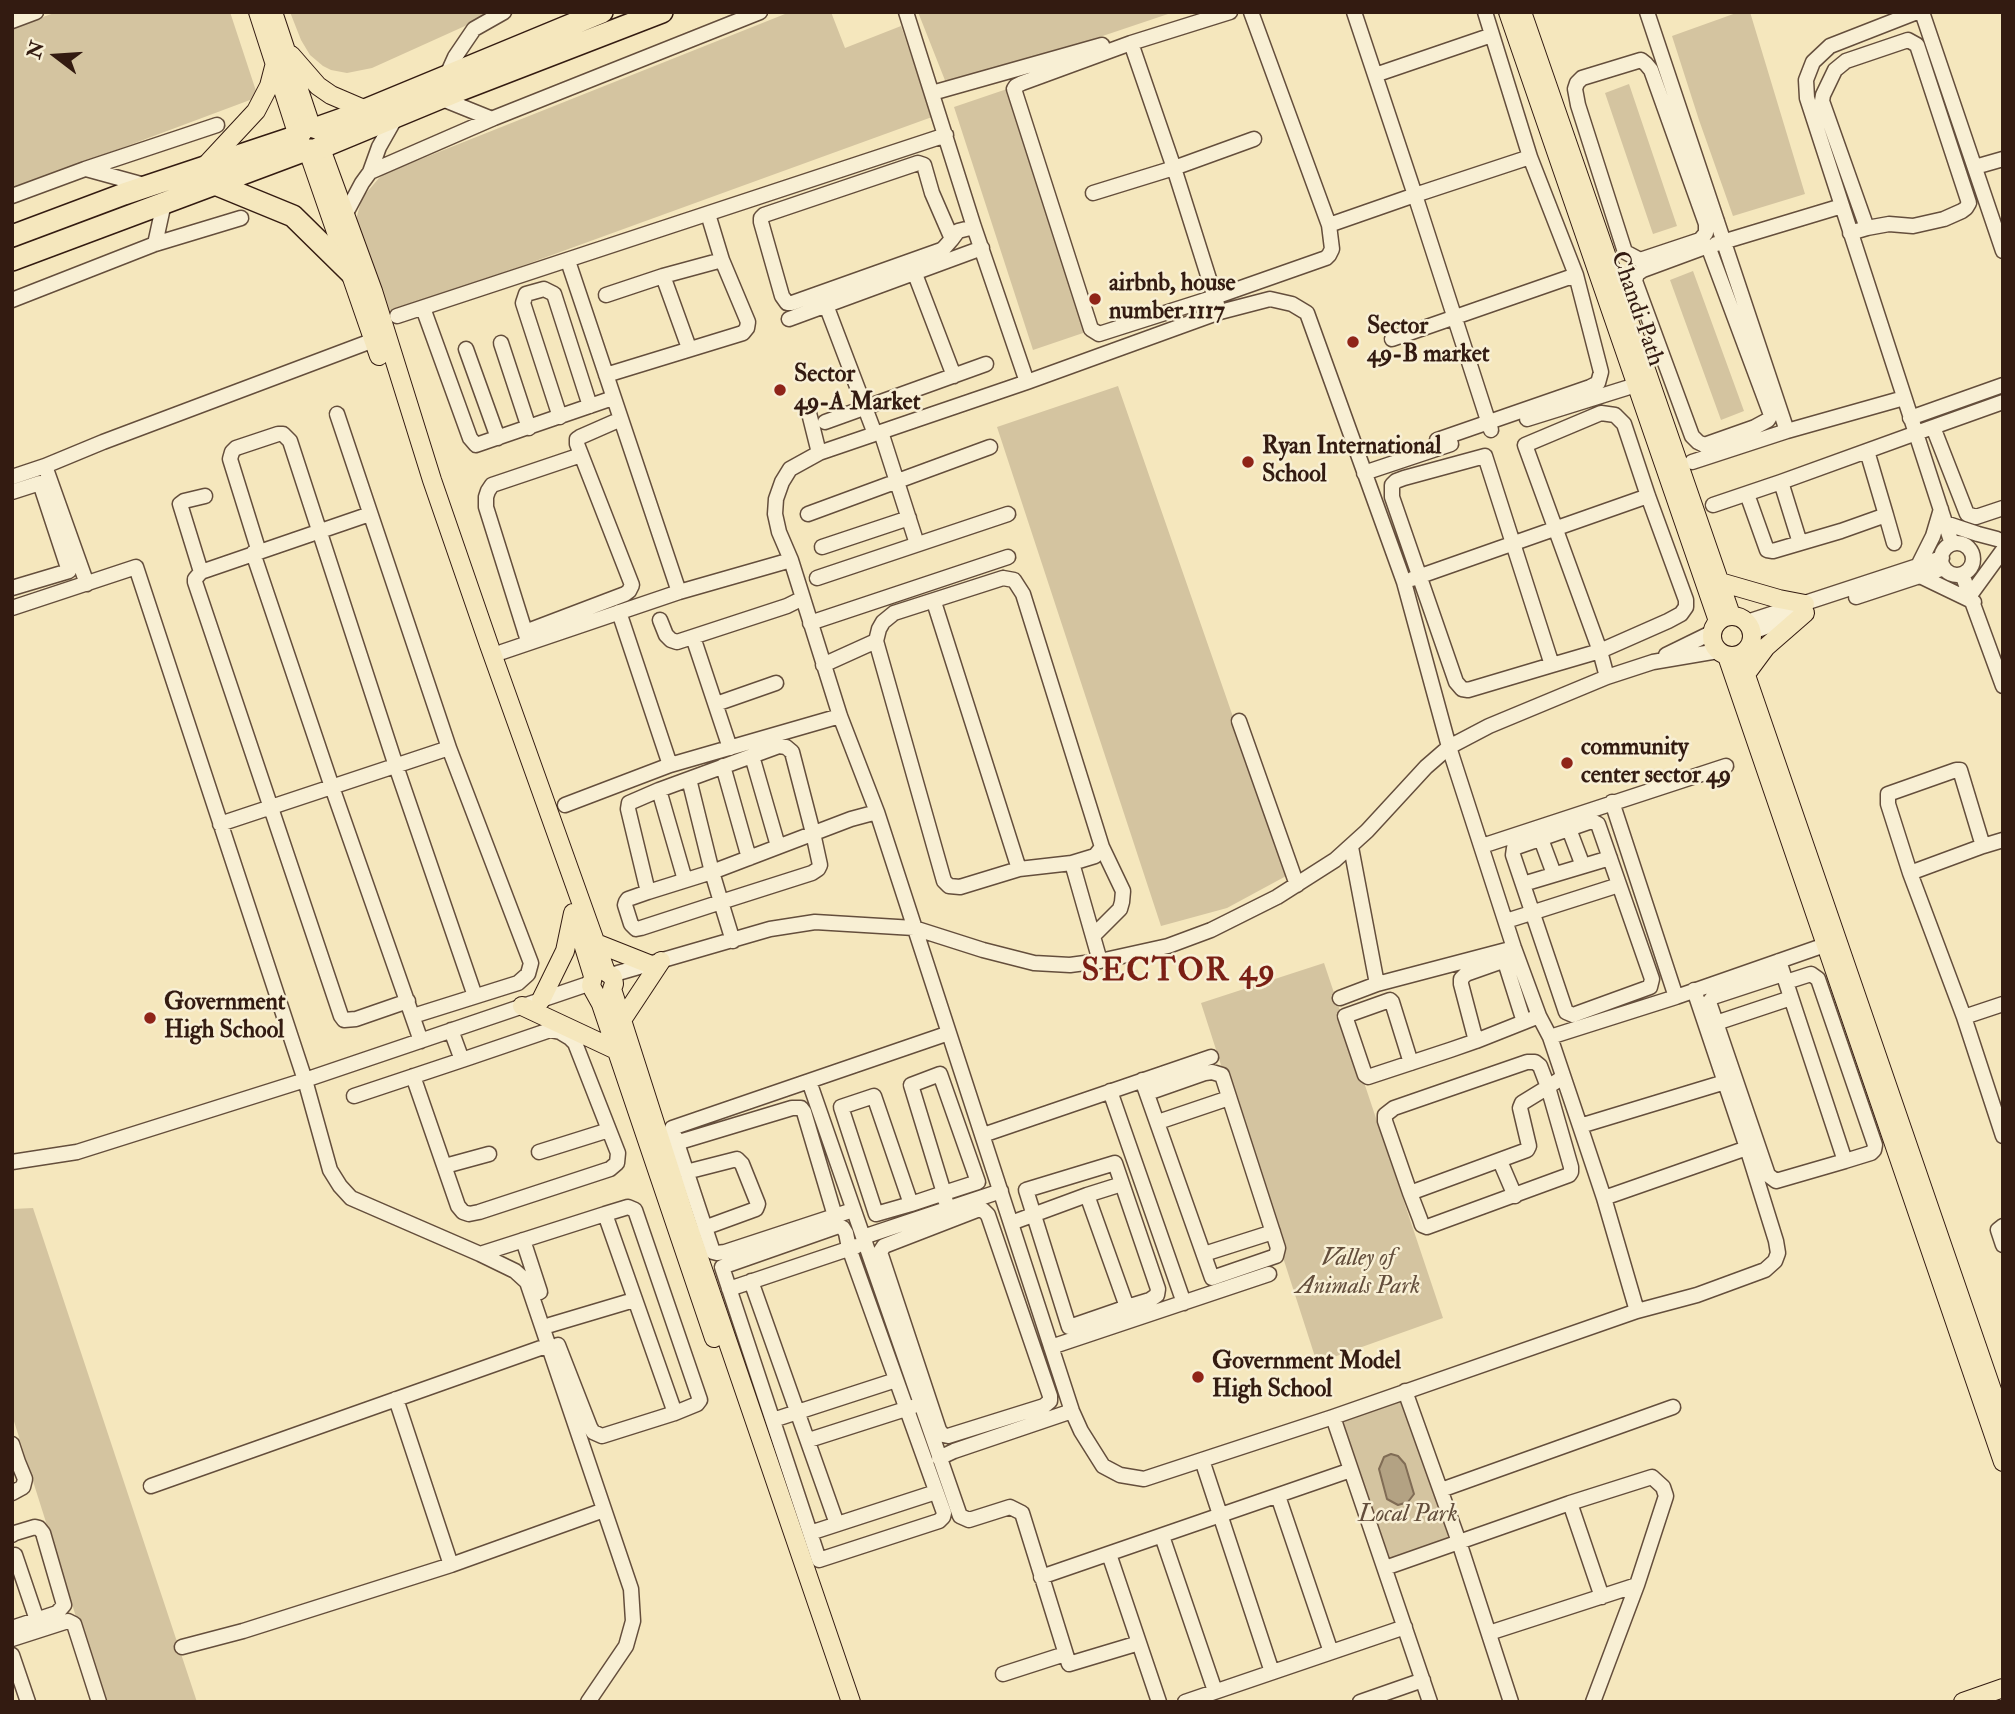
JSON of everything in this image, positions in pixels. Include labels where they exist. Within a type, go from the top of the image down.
[{"type":"highway","points":[[310,139],[366,110],[602,12]]},
{"type":"highway","points":[[12,260],[164,202],[209,176],[310,139],[397,116],[662,12]]},
{"type":"highway","points":[[12,236],[148,186],[209,176],[293,216],[351,274]]},
{"type":"main road","points":[[258,12],[275,63],[345,215],[373,291],[440,505],[596,943],[616,1050],[839,1702]]},
{"type":"main road","points":[[272,12],[351,274],[573,912],[601,981],[622,1020],[681,1205],[850,1702]]},
{"type":"main road","name":"Chandi Path","points":[[1508,12],[1636,385],[1732,625]]},
{"type":"main road","name":"Chandi Path","points":[[1521,12],[1720,582],[1732,625]]},
{"type":"main road","points":[[284,47],[318,86],[366,110]]},
{"type":"main road","points":[[209,176],[256,111],[269,86],[275,63]]},
{"type":"main road","points":[[1720,582],[1811,606]]},
{"type":"main road","points":[[1746,674],[1766,647],[1811,606]]},
{"type":"main road","points":[[1728,654],[1750,646],[1732,625],[1713,643],[1728,654],[1746,674],[2003,1422]]},
{"type":"main road","points":[[1728,654],[2003,1462]]},
{"type":"main road","points":[[541,1000],[565,951],[573,912]]},
{"type":"main road","points":[[596,943],[655,962],[622,1020]]},
{"type":"main road","points":[[522,1006],[616,1050]]},
{"type":"main road","points":[[1963,1702],[2003,1688]]},
{"type":"street","points":[[12,20],[36,12]]},
{"type":"street","points":[[446,77],[455,57],[474,29],[504,12]]},
{"type":"street","points":[[370,172],[492,119],[760,12]]},
{"type":"street","points":[[906,12],[974,227],[1027,382]]},
{"type":"street","points":[[932,93],[1131,36],[1200,12]]},
{"type":"street","points":[[1230,12],[1131,43],[1022,83],[1014,89],[1091,329],[1095,333],[1103,333],[1215,297],[1326,258],[1332,249],[1329,225],[1251,12]]},
{"type":"street","points":[[1354,12],[1491,427]]},
{"type":"street","points":[[1364,473],[1491,427],[1590,387],[1598,383],[1601,372],[1576,275],[1530,157],[1485,12]]},
{"type":"street","points":[[1647,12],[1712,222],[1700,240],[1640,260],[1626,252],[1575,89],[1582,78],[1641,60],[1651,70],[1712,222],[1724,241],[1787,431]]},
{"type":"street","points":[[1952,544],[1809,106],[1806,80],[1813,62],[1830,46],[1916,13],[1930,35],[2003,251]]},
{"type":"street","points":[[1376,75],[1492,35]]},
{"type":"street","points":[[1867,228],[1822,102],[1822,94],[1835,70],[1846,61],[1903,41],[1913,41],[1930,35]]},
{"type":"street","points":[[1850,233],[1889,224],[1908,227],[1944,219],[1962,211],[1969,203],[1922,58],[1913,41]]},
{"type":"street","points":[[1131,43],[1220,312]]},
{"type":"street","points":[[1646,64],[1663,59]]},
{"type":"street","points":[[440,98],[492,119]]},
{"type":"street","points":[[345,215],[370,172],[379,147],[397,116]]},
{"type":"street","points":[[12,196],[217,125]]},
{"type":"street","points":[[397,316],[946,135]]},
{"type":"street","points":[[1093,193],[1254,139]]},
{"type":"street","points":[[1329,225],[1530,157]]},
{"type":"street","points":[[1975,167],[2003,159]]},
{"type":"street","points":[[953,239],[932,192],[924,165],[918,163],[761,218],[782,296],[788,303],[941,250],[953,239],[958,231],[974,227]]},
{"type":"street","points":[[85,169],[148,186]]},
{"type":"street","points":[[155,244],[164,202]]},
{"type":"street","points":[[1707,246],[1771,415],[1761,424],[1704,445],[1692,436],[1635,281],[1637,274],[1707,246],[1842,206]]},
{"type":"street","points":[[606,375],[743,333],[747,328],[748,322],[722,260],[708,214]]},
{"type":"street","points":[[12,300],[155,244],[241,218]]},
{"type":"street","points":[[789,318],[982,248]]},
{"type":"street","points":[[606,295],[722,260]]},
{"type":"street","points":[[568,261],[679,592]]},
{"type":"street","points":[[915,274],[954,376]]},
{"type":"street","points":[[1392,339],[1576,275]]},
{"type":"street","points":[[663,276],[689,348]]},
{"type":"street","points":[[560,417],[523,303],[526,294],[544,289],[554,294],[590,407]]},
{"type":"street","points":[[1637,1311],[1580,1126],[1514,948],[1449,747],[1404,582],[1307,313],[1292,304],[1270,299],[1220,312],[1027,382],[818,453],[790,469],[782,482],[776,499],[775,514],[779,532],[791,560],[840,716],[877,812],[1072,1411],[1103,1466],[1120,1475],[1144,1479],[1765,1270],[1779,1253],[1776,1241],[1694,990]]},
{"type":"street","points":[[826,305],[865,407],[899,482],[917,544]]},
{"type":"street","points":[[423,308],[472,441],[476,445],[613,398]]},
{"type":"street","points":[[12,477],[45,467],[103,442],[374,340]]},
{"type":"street","points":[[500,343],[529,428]]},
{"type":"street","points":[[466,349],[498,438]]},
{"type":"street","points":[[825,422],[986,364]]},
{"type":"street","points":[[1437,440],[1636,385]]},
{"type":"street","points":[[1910,418],[2003,385]]},
{"type":"street","points":[[1692,462],[1787,431],[1904,398]]},
{"type":"street","points":[[1713,505],[2003,402]]},
{"type":"street","points":[[808,409],[818,453]]},
{"type":"street","points":[[1552,665],[1485,456],[1404,478],[1392,485],[1392,497],[1419,576],[1456,682],[1462,689],[1468,690],[1600,651],[1668,621],[1681,614],[1686,607],[1686,600],[1624,424],[1615,415],[1601,413],[1525,445],[1600,651],[1607,677]]},
{"type":"street","points":[[337,414],[449,748],[531,963],[528,974],[518,983],[413,1016]]},
{"type":"street","points":[[502,652],[527,637],[625,594],[632,585],[577,444],[580,436],[621,419]]},
{"type":"street","points":[[1933,427],[1967,514],[1976,517],[2003,508]]},
{"type":"street","points":[[421,1041],[332,787],[256,553],[230,459],[236,448],[278,434],[290,441],[396,766],[475,996]]},
{"type":"street","points":[[808,514],[990,447]]},
{"type":"street","points":[[1867,451],[1894,543]]},
{"type":"street","points":[[527,637],[486,507],[488,491],[492,485],[581,455]]},
{"type":"street","points":[[45,467],[87,584]]},
{"type":"street","points":[[1782,482],[1800,543]]},
{"type":"street","points":[[12,492],[40,483],[69,571],[12,588]]},
{"type":"street","points":[[1747,494],[1767,550],[1773,551],[1886,515]]},
{"type":"street","points":[[201,572],[180,504],[205,496]]},
{"type":"street","points":[[1404,582],[1648,496]]},
{"type":"street","points":[[370,514],[201,572],[195,582],[341,1016],[344,1020],[356,1019],[408,1001]]},
{"type":"street","points":[[817,579],[1008,514]]},
{"type":"street","points":[[1943,516],[2001,543]]},
{"type":"street","points":[[1919,571],[1943,516]]},
{"type":"street","points":[[822,547],[909,518]]},
{"type":"street","points":[[1943,563],[1946,548],[1952,544],[1960,543],[1971,553]]},
{"type":"street","points":[[1971,553],[2001,543]]},
{"type":"street","points":[[1972,598],[2001,543]]},
{"type":"street","points":[[1943,563],[1952,574],[1962,574],[1970,568],[1971,553]]},
{"type":"street","points":[[810,623],[1008,557]]},
{"type":"street","points":[[527,637],[791,560]]},
{"type":"street","points":[[12,1162],[77,1152],[305,1080],[655,962],[770,929],[815,922],[914,928],[1034,963],[1070,965],[1168,946],[1211,930],[1297,885],[1335,860],[1351,847],[1426,767],[1449,747],[1489,726],[1607,677],[1653,662],[1732,625],[1811,606],[1943,563]]},
{"type":"street","points":[[12,608],[136,567],[305,1080],[330,1170],[352,1198],[480,1254],[515,1271],[527,1282],[631,1589],[633,1621],[626,1646],[588,1702]]},
{"type":"street","points":[[1919,571],[1972,598]]},
{"type":"street","points":[[1962,574],[2003,686]]},
{"type":"street","points":[[1093,936],[1120,909],[1123,891],[1102,847],[1019,587],[1014,580],[1003,578],[894,613],[883,622],[876,641],[944,881],[949,886],[960,887],[1019,869],[1072,863],[1095,856],[1102,847]]},
{"type":"street","points":[[660,620],[666,635],[677,642],[803,598]]},
{"type":"street","points":[[934,602],[1019,869]]},
{"type":"street","points":[[619,612],[670,765]]},
{"type":"street","points":[[693,637],[730,748]]},
{"type":"street","points":[[823,665],[876,641]]},
{"type":"street","points":[[1653,662],[1728,654]]},
{"type":"street","points":[[716,704],[776,683]]},
{"type":"street","points":[[565,805],[670,765],[840,716]]},
{"type":"street","points":[[1239,721],[1297,885]]},
{"type":"street","points":[[648,892],[628,809],[629,803],[779,746],[792,752],[813,833],[820,865],[818,869],[636,929],[631,924],[625,905],[628,899],[712,872],[778,846],[813,833],[851,819],[877,812]]},
{"type":"street","points":[[220,824],[449,748]]},
{"type":"street","points":[[752,756],[778,846]]},
{"type":"street","points":[[723,766],[749,858]]},
{"type":"street","points":[[1482,846],[1726,766]]},
{"type":"street","points":[[1983,846],[1960,770],[1888,794],[1887,799],[1910,873],[1964,1017],[2003,1136]]},
{"type":"street","points":[[689,779],[712,872],[733,941]]},
{"type":"street","points":[[659,790],[685,880]]},
{"type":"street","points":[[1612,802],[1676,997]]},
{"type":"street","points":[[1592,821],[1598,824],[1652,979],[1650,987],[1573,1016],[1566,1012],[1513,855],[1514,848],[1541,839],[1592,821]]},
{"type":"street","points":[[1569,829],[1583,866]]},
{"type":"street","points":[[1541,839],[1554,874]]},
{"type":"street","points":[[1910,873],[2003,840]]},
{"type":"street","points":[[1351,847],[1377,984]]},
{"type":"street","points":[[1522,884],[1610,858]]},
{"type":"street","points":[[1072,863],[1100,961]]},
{"type":"street","points":[[1506,921],[1619,885]]},
{"type":"street","points":[[1549,1037],[1694,990],[1783,972],[1811,974],[1818,979],[1875,1145],[1871,1153],[1783,1180],[1770,1178],[1709,1002],[1713,998],[1783,972],[1825,945]]},
{"type":"street","points":[[1340,998],[1377,984],[1514,948]]},
{"type":"street","points":[[1476,1041],[1461,984],[1466,974],[1505,962],[1524,1022]]},
{"type":"street","points":[[1783,972],[1845,1161]]},
{"type":"street","points":[[1716,1023],[1791,998]]},
{"type":"street","points":[[1411,1063],[1392,1002],[1388,1000],[1345,1016],[1365,1075],[1368,1077],[1411,1063],[1476,1041],[1539,1016]]},
{"type":"street","points":[[1964,1017],[2003,1004]]},
{"type":"street","points":[[451,1030],[462,1060]]},
{"type":"street","points":[[354,1096],[413,1076],[542,1033],[560,1032],[575,1043],[619,1157],[617,1163],[610,1169],[469,1214],[463,1212],[458,1206],[413,1076]]},
{"type":"street","points":[[853,1210],[725,1252],[713,1252],[672,1128],[949,1032]]},
{"type":"street","points":[[1145,1087],[1211,1057]]},
{"type":"street","points":[[1527,1062],[1535,1062],[1540,1066],[1548,1087],[1572,1172],[1515,1196],[1427,1227],[1423,1225],[1385,1121],[1388,1111],[1527,1062]]},
{"type":"street","points":[[983,1135],[1110,1091],[1145,1087],[1212,1072],[1222,1075],[1278,1248],[1276,1256],[1212,1278],[1145,1087]]},
{"type":"street","points":[[911,1204],[874,1096],[841,1107],[876,1214],[911,1204],[944,1193],[978,1182],[940,1074],[911,1085],[944,1193],[948,1208]]},
{"type":"street","points":[[1410,1193],[1527,1150],[1530,1146],[1520,1108],[1521,1102],[1563,1077]]},
{"type":"street","points":[[809,1081],[864,1240],[913,1407],[936,1492],[944,1513],[939,1521],[819,1560],[722,1266],[833,1227],[843,1228],[846,1233],[896,1380],[913,1407],[939,1458],[960,1516],[968,1520],[1010,1507],[1022,1513],[1068,1663],[1073,1665],[1139,1643]]},
{"type":"street","points":[[1580,1126],[1725,1082]]},
{"type":"street","points":[[1110,1091],[1184,1303]]},
{"type":"street","points":[[1158,1122],[1229,1098]]},
{"type":"street","points":[[676,1143],[792,1108],[801,1108],[835,1216]]},
{"type":"street","points":[[539,1152],[609,1130]]},
{"type":"street","points":[[1604,1198],[1747,1148]]},
{"type":"street","points":[[445,1166],[489,1154]]},
{"type":"street","points":[[686,1172],[737,1159],[742,1164],[758,1204],[756,1209],[704,1228]]},
{"type":"street","points":[[1500,1161],[1515,1196]]},
{"type":"street","points":[[1115,1163],[1158,1290],[1157,1296],[1069,1327],[1033,1215],[1026,1190],[1115,1163]]},
{"type":"street","points":[[1012,1223],[1122,1184]]},
{"type":"street","points":[[729,1289],[849,1248],[948,1208],[1001,1191]]},
{"type":"street","points":[[1087,1195],[1127,1307]]},
{"type":"street","points":[[480,1254],[523,1240],[605,1214],[632,1207],[700,1395],[697,1404],[611,1434],[602,1436],[593,1432],[550,1325],[523,1240]]},
{"type":"street","points":[[977,1210],[984,1210],[988,1215],[999,1249],[1051,1396],[1050,1401],[1044,1406],[948,1436],[939,1430],[880,1252],[884,1246],[977,1210]]},
{"type":"street","points":[[605,1214],[675,1413]]},
{"type":"street","points":[[2003,1226],[1998,1230],[2003,1245]]},
{"type":"street","points":[[1204,1254],[1273,1232]]},
{"type":"street","points":[[999,1249],[1017,1242]]},
{"type":"street","points":[[1051,1347],[1269,1275]]},
{"type":"street","points":[[751,1281],[838,1524]]},
{"type":"street","points":[[550,1325],[634,1300]]},
{"type":"street","points":[[150,1486],[549,1345]]},
{"type":"street","points":[[773,1420],[896,1380]]},
{"type":"street","points":[[1405,1391],[1459,1542],[1511,1702]]},
{"type":"street","points":[[396,1399],[451,1565]]},
{"type":"street","points":[[809,1440],[913,1407]]},
{"type":"street","points":[[1441,1490],[1673,1407]]},
{"type":"street","points":[[939,1458],[1072,1411]]},
{"type":"street","points":[[1334,1417],[1430,1702]]},
{"type":"street","points":[[12,1444],[15,1463],[24,1479],[23,1487],[12,1493]]},
{"type":"street","points":[[1202,1460],[1272,1672]]},
{"type":"street","points":[[1041,1577],[1352,1471]]},
{"type":"street","points":[[1385,1568],[1652,1477],[1663,1487],[1666,1496],[1637,1586],[1593,1702]]},
{"type":"street","points":[[810,1533],[936,1492]]},
{"type":"street","points":[[1278,1496],[1331,1652]]},
{"type":"street","points":[[1570,1503],[1602,1597]]},
{"type":"street","points":[[182,1647],[243,1631],[451,1565],[604,1510]]},
{"type":"street","points":[[12,1535],[35,1527],[43,1533],[64,1605],[57,1614],[12,1628]]},
{"type":"street","points":[[1162,1535],[1215,1691]]},
{"type":"street","points":[[13,1553],[37,1620]]},
{"type":"street","points":[[1109,1554],[1158,1702]]},
{"type":"street","points":[[1489,1633],[1637,1586]]},
{"type":"street","points":[[12,1639],[68,1621],[74,1624],[99,1702]]},
{"type":"street","points":[[1185,1702],[1405,1627]]},
{"type":"street","points":[[1003,1674],[1065,1654]]},
{"type":"street","points":[[12,1655],[28,1702]]},
{"type":"street","points":[[1360,1702],[1423,1680]]},
{"type":"green space","points":[[57,12],[230,12],[258,97],[12,189],[12,28]]},
{"type":"green space","points":[[290,12],[496,12],[372,68],[347,73],[331,70],[310,55]]},
{"type":"green space","points":[[790,12],[831,12],[845,48],[901,26],[932,117],[384,316],[355,223],[362,198],[379,178]]},
{"type":"green space","points":[[918,12],[1174,12],[948,88]]},
{"type":"green space","points":[[1739,12],[1750,12],[1805,194],[1733,216],[1672,36]]},
{"type":"green space","points":[[1629,84],[1677,226],[1653,234],[1605,93]]},
{"type":"green space","points":[[1007,89],[1086,332],[1033,350],[954,107]]},
{"type":"green space","points":[[1693,271],[1744,411],[1721,420],[1670,280]]},
{"type":"green space","points":[[1118,386],[1288,875],[1227,908],[1161,926],[997,427]]},
{"type":"green space","name":"Valley of Animals Park","points":[[1324,963],[1443,1318],[1317,1363],[1201,1003]]},
{"type":"green space","points":[[33,1208],[197,1702],[103,1702],[12,1415],[12,1209]]},
{"type":"green space","name":"Local Park","points":[[1404,1397],[1453,1538],[1387,1560],[1341,1419]]},
{"type":"shaded area","points":[[1391,1454],[1398,1456],[1405,1464],[1414,1494],[1408,1502],[1398,1505],[1387,1499],[1379,1469],[1384,1457]]},
{"type":"place","name":"airbnb, house number 1117","points":[[1095,299]]},
{"type":"place","name":"Sector 49-B market","points":[[1353,342]]},
{"type":"place","name":"Sector 49-A Market","points":[[780,390]]},
{"type":"place","name":"Ryan International School","points":[[1248,462]]},
{"type":"place","name":"community center sector 49","points":[[1567,763]]},
{"type":"place","name":"Government High School","points":[[150,1018]]},
{"type":"place","name":"Government Model High School","points":[[1198,1377]]},
{"type":"district","name":"SECTOR 49","points":[[1179,973]]}]
